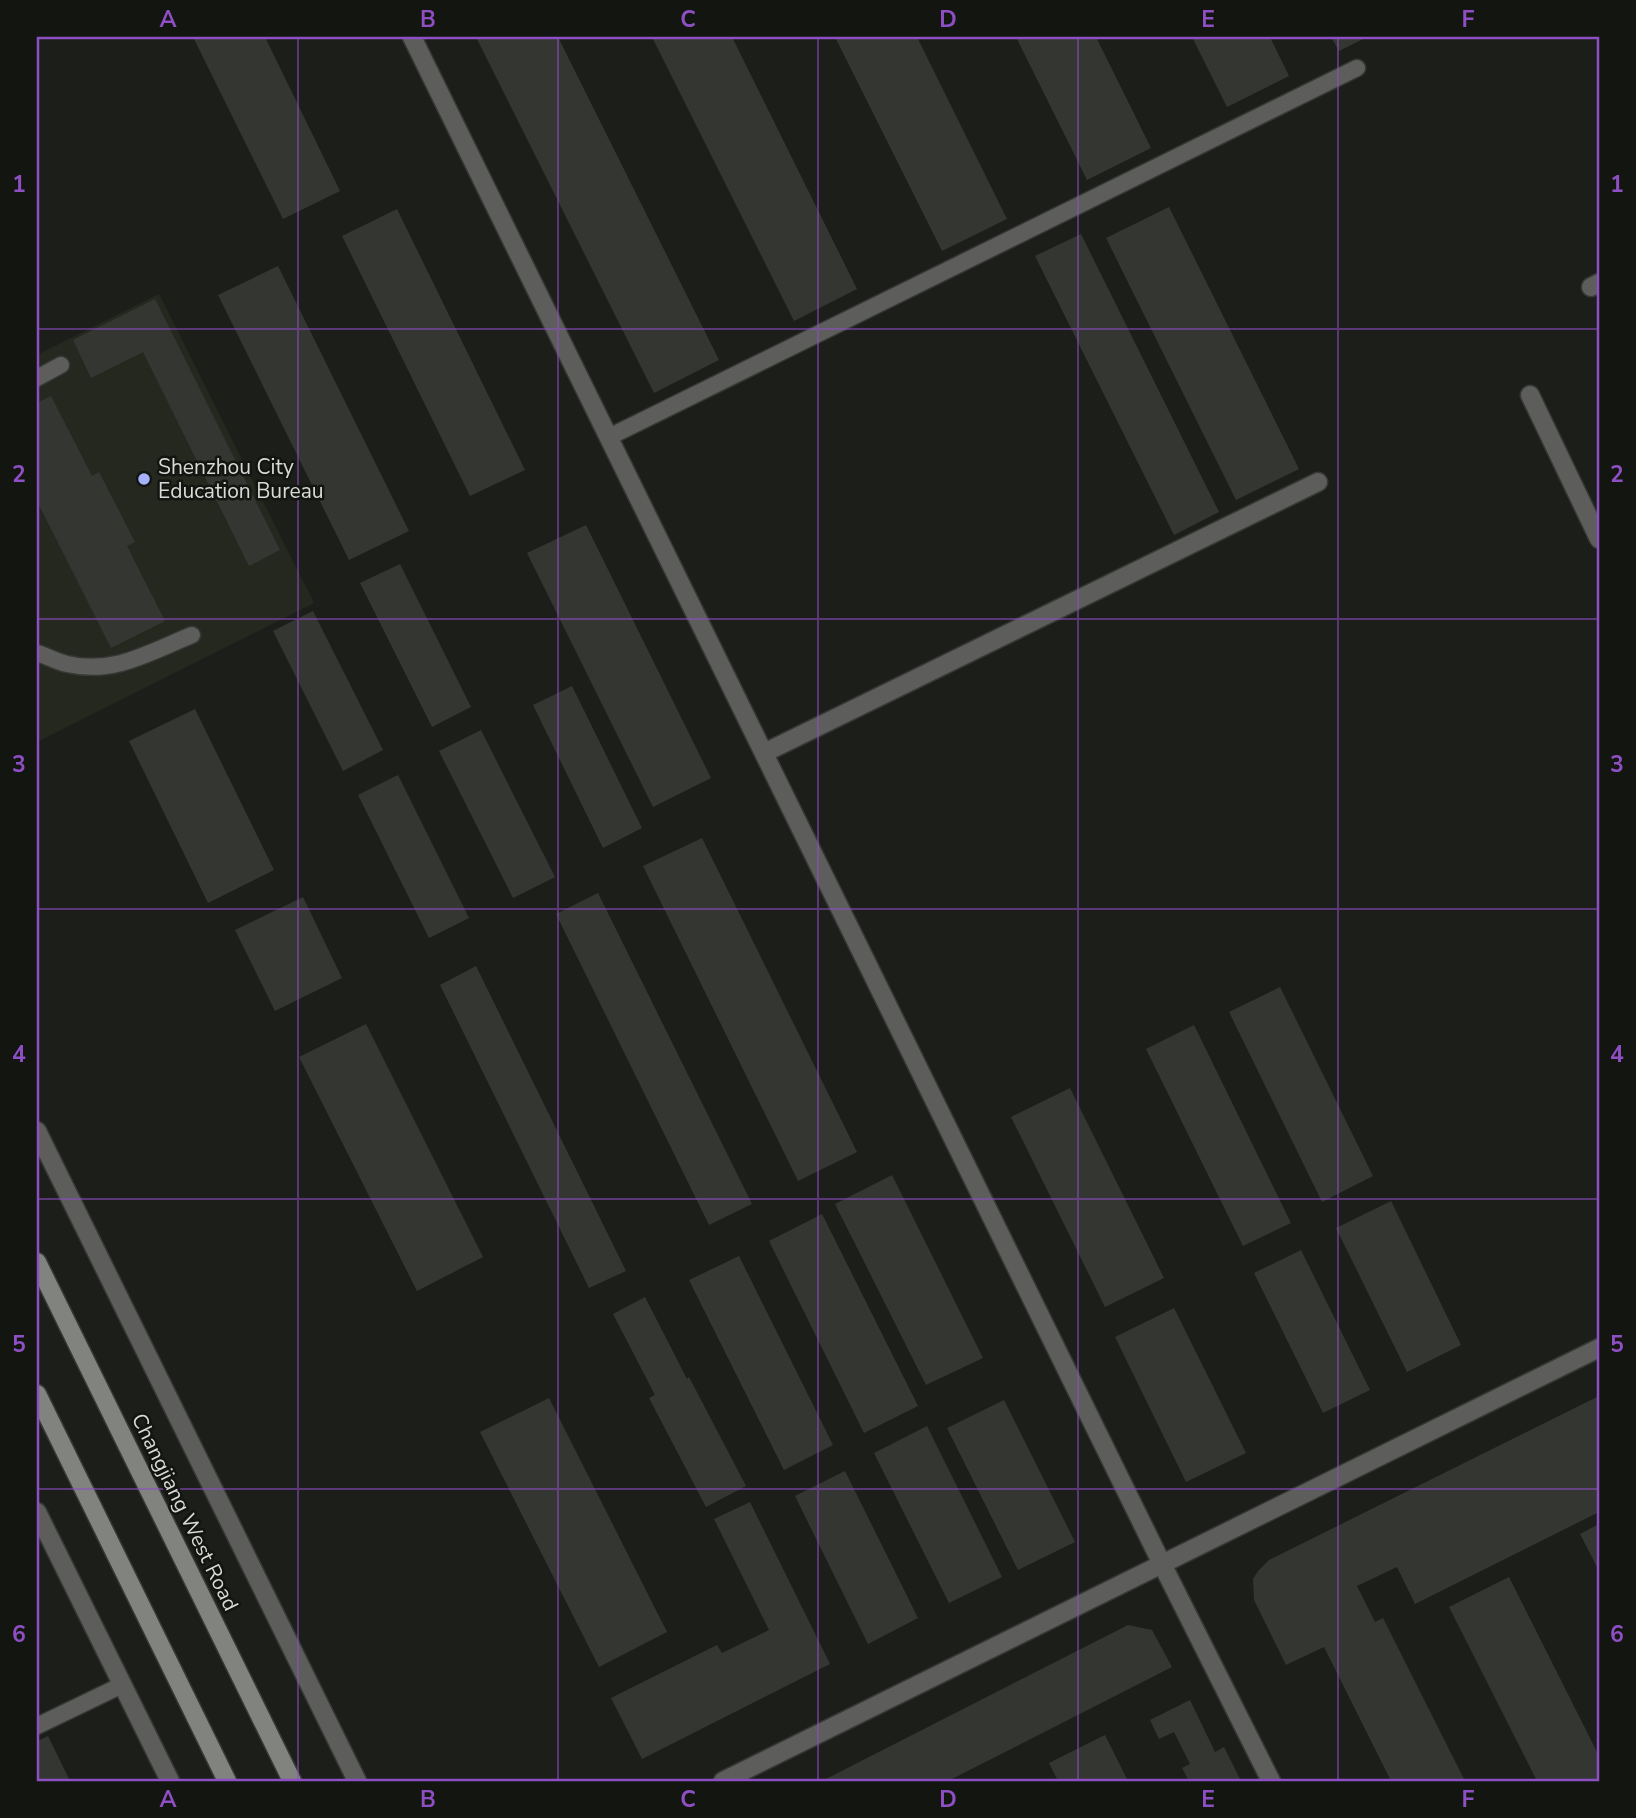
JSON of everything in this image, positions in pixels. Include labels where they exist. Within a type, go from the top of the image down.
[{"type":"main road","name":"Changjiang West Road","points":[[37,1262],[292,1781]]},
{"type":"main road","points":[[37,1394],[227,1781]]},
{"type":"street","points":[[412,37],[1271,1781]]},
{"type":"street","points":[[1530,396],[1599,537]]},
{"type":"street","points":[[764,753],[1318,482]]},
{"type":"street","points":[[37,1132],[357,1781]]},
{"type":"street","points":[[723,1781],[1599,1348]]},
{"type":"street","points":[[37,1512],[170,1781]]},
{"type":"lane","points":[[609,438],[1357,68]]},
{"type":"lane","points":[[37,378],[61,365]]},
{"type":"lane","points":[[37,653],[68,664],[101,668],[122,664],[192,635]]},
{"type":"lane","points":[[37,1726],[122,1685]]},
{"type":"shaded area","name":"Shenzhou City Education Bureau","points":[[159,294],[314,603],[37,742],[37,355]]},
{"type":"building","points":[[193,37],[265,37],[340,191],[283,219]]},
{"type":"building","points":[[476,37],[558,37],[719,360],[654,393]]},
{"type":"building","points":[[652,37],[732,37],[857,289],[794,321]]},
{"type":"building","points":[[835,37],[917,37],[1007,219],[942,251]]},
{"type":"building","points":[[1016,37],[1096,37],[1151,148],[1087,180]]},
{"type":"building","points":[[1192,37],[1270,37],[1289,76],[1227,107]]},
{"type":"building","points":[[1331,37],[1367,37],[1339,51]]},
{"type":"building","points":[[1169,207],[1299,469],[1236,500],[1106,238]]},
{"type":"building","points":[[397,209],[525,470],[470,496],[342,236]]},
{"type":"building","points":[[1081,234],[1219,512],[1174,535],[1035,256]]},
{"type":"building","points":[[278,266],[409,531],[349,560],[218,295]]},
{"type":"building","points":[[155,299],[280,550],[249,566],[143,352],[91,378],[73,340]]},
{"type":"building","points":[[51,396],[92,476],[99,472],[135,542],[127,546],[165,621],[111,648],[37,501],[37,403]]},
{"type":"building","points":[[586,525],[711,778],[653,807],[527,553]]},
{"type":"building","points":[[400,564],[471,707],[432,727],[360,583]]},
{"type":"building","points":[[313,611],[383,750],[343,771],[273,631]]},
{"type":"building","points":[[572,686],[642,828],[603,848],[533,705]]},
{"type":"building","points":[[195,709],[274,870],[208,903],[129,741]]},
{"type":"building","points":[[481,730],[555,877],[513,898],[439,751]]},
{"type":"building","points":[[398,775],[469,918],[429,938],[358,795]]},
{"type":"building","points":[[702,838],[857,1152],[798,1181],[643,866]]},
{"type":"building","points":[[598,893],[752,1204],[709,1225],[556,914]]},
{"type":"building","points":[[303,897],[342,978],[275,1011],[235,930]]},
{"type":"building","points":[[476,966],[626,1271],[589,1288],[440,985]]},
{"type":"building","points":[[1280,987],[1373,1176],[1322,1202],[1229,1012]]},
{"type":"building","points":[[366,1024],[483,1257],[417,1291],[299,1057]]},
{"type":"building","points":[[1194,1025],[1291,1223],[1243,1246],[1146,1049]]},
{"type":"building","points":[[1070,1088],[1164,1278],[1105,1307],[1011,1117]]},
{"type":"building","points":[[892,1175],[983,1358],[926,1385],[835,1204]]},
{"type":"building","points":[[1391,1201],[1461,1345],[1407,1372],[1336,1228]]},
{"type":"building","points":[[822,1214],[918,1406],[864,1433],[769,1241]]},
{"type":"building","points":[[1301,1250],[1370,1390],[1323,1413],[1254,1273]]},
{"type":"building","points":[[739,1256],[833,1445],[784,1470],[689,1280]]},
{"type":"building","points":[[645,1297],[746,1486],[706,1507],[649,1398],[655,1395],[613,1314]]},
{"type":"building","points":[[1174,1308],[1246,1453],[1186,1482],[1115,1337]]},
{"type":"building","points":[[1599,1396],[1599,1512],[1415,1604],[1397,1567],[1357,1586],[1375,1622],[1383,1618],[1465,1781],[1391,1781],[1324,1647],[1286,1665],[1254,1600],[1253,1579],[1269,1560]]},
{"type":"building","points":[[549,1398],[667,1632],[599,1667],[480,1432]]},
{"type":"building","points":[[1004,1400],[1075,1542],[1018,1570],[947,1428]]},
{"type":"building","points":[[927,1426],[1002,1577],[949,1603],[874,1453]]},
{"type":"building","points":[[845,1471],[918,1618],[868,1644],[795,1496]]},
{"type":"building","points":[[750,1502],[830,1664],[642,1759],[611,1698],[717,1645],[722,1653],[769,1630],[714,1519]]},
{"type":"building","points":[[1599,1524],[1599,1571],[1580,1534]]},
{"type":"building","points":[[1509,1577],[1599,1756],[1599,1781],[1537,1781],[1449,1607]]},
{"type":"building","points":[[1128,1625],[1152,1630],[1172,1667],[948,1781],[822,1781]]},
{"type":"building","points":[[1190,1700],[1215,1752],[1224,1747],[1241,1781],[1189,1781],[1182,1768],[1190,1764],[1174,1732],[1159,1739],[1150,1720]]},
{"type":"building","points":[[1105,1735],[1128,1781],[1058,1781],[1049,1763]]},
{"type":"building","points":[[48,1736],[70,1781],[37,1781],[37,1741]]},
{"type":"place","name":"Shenzhou City Education Bureau","points":[[144,479]]}]
